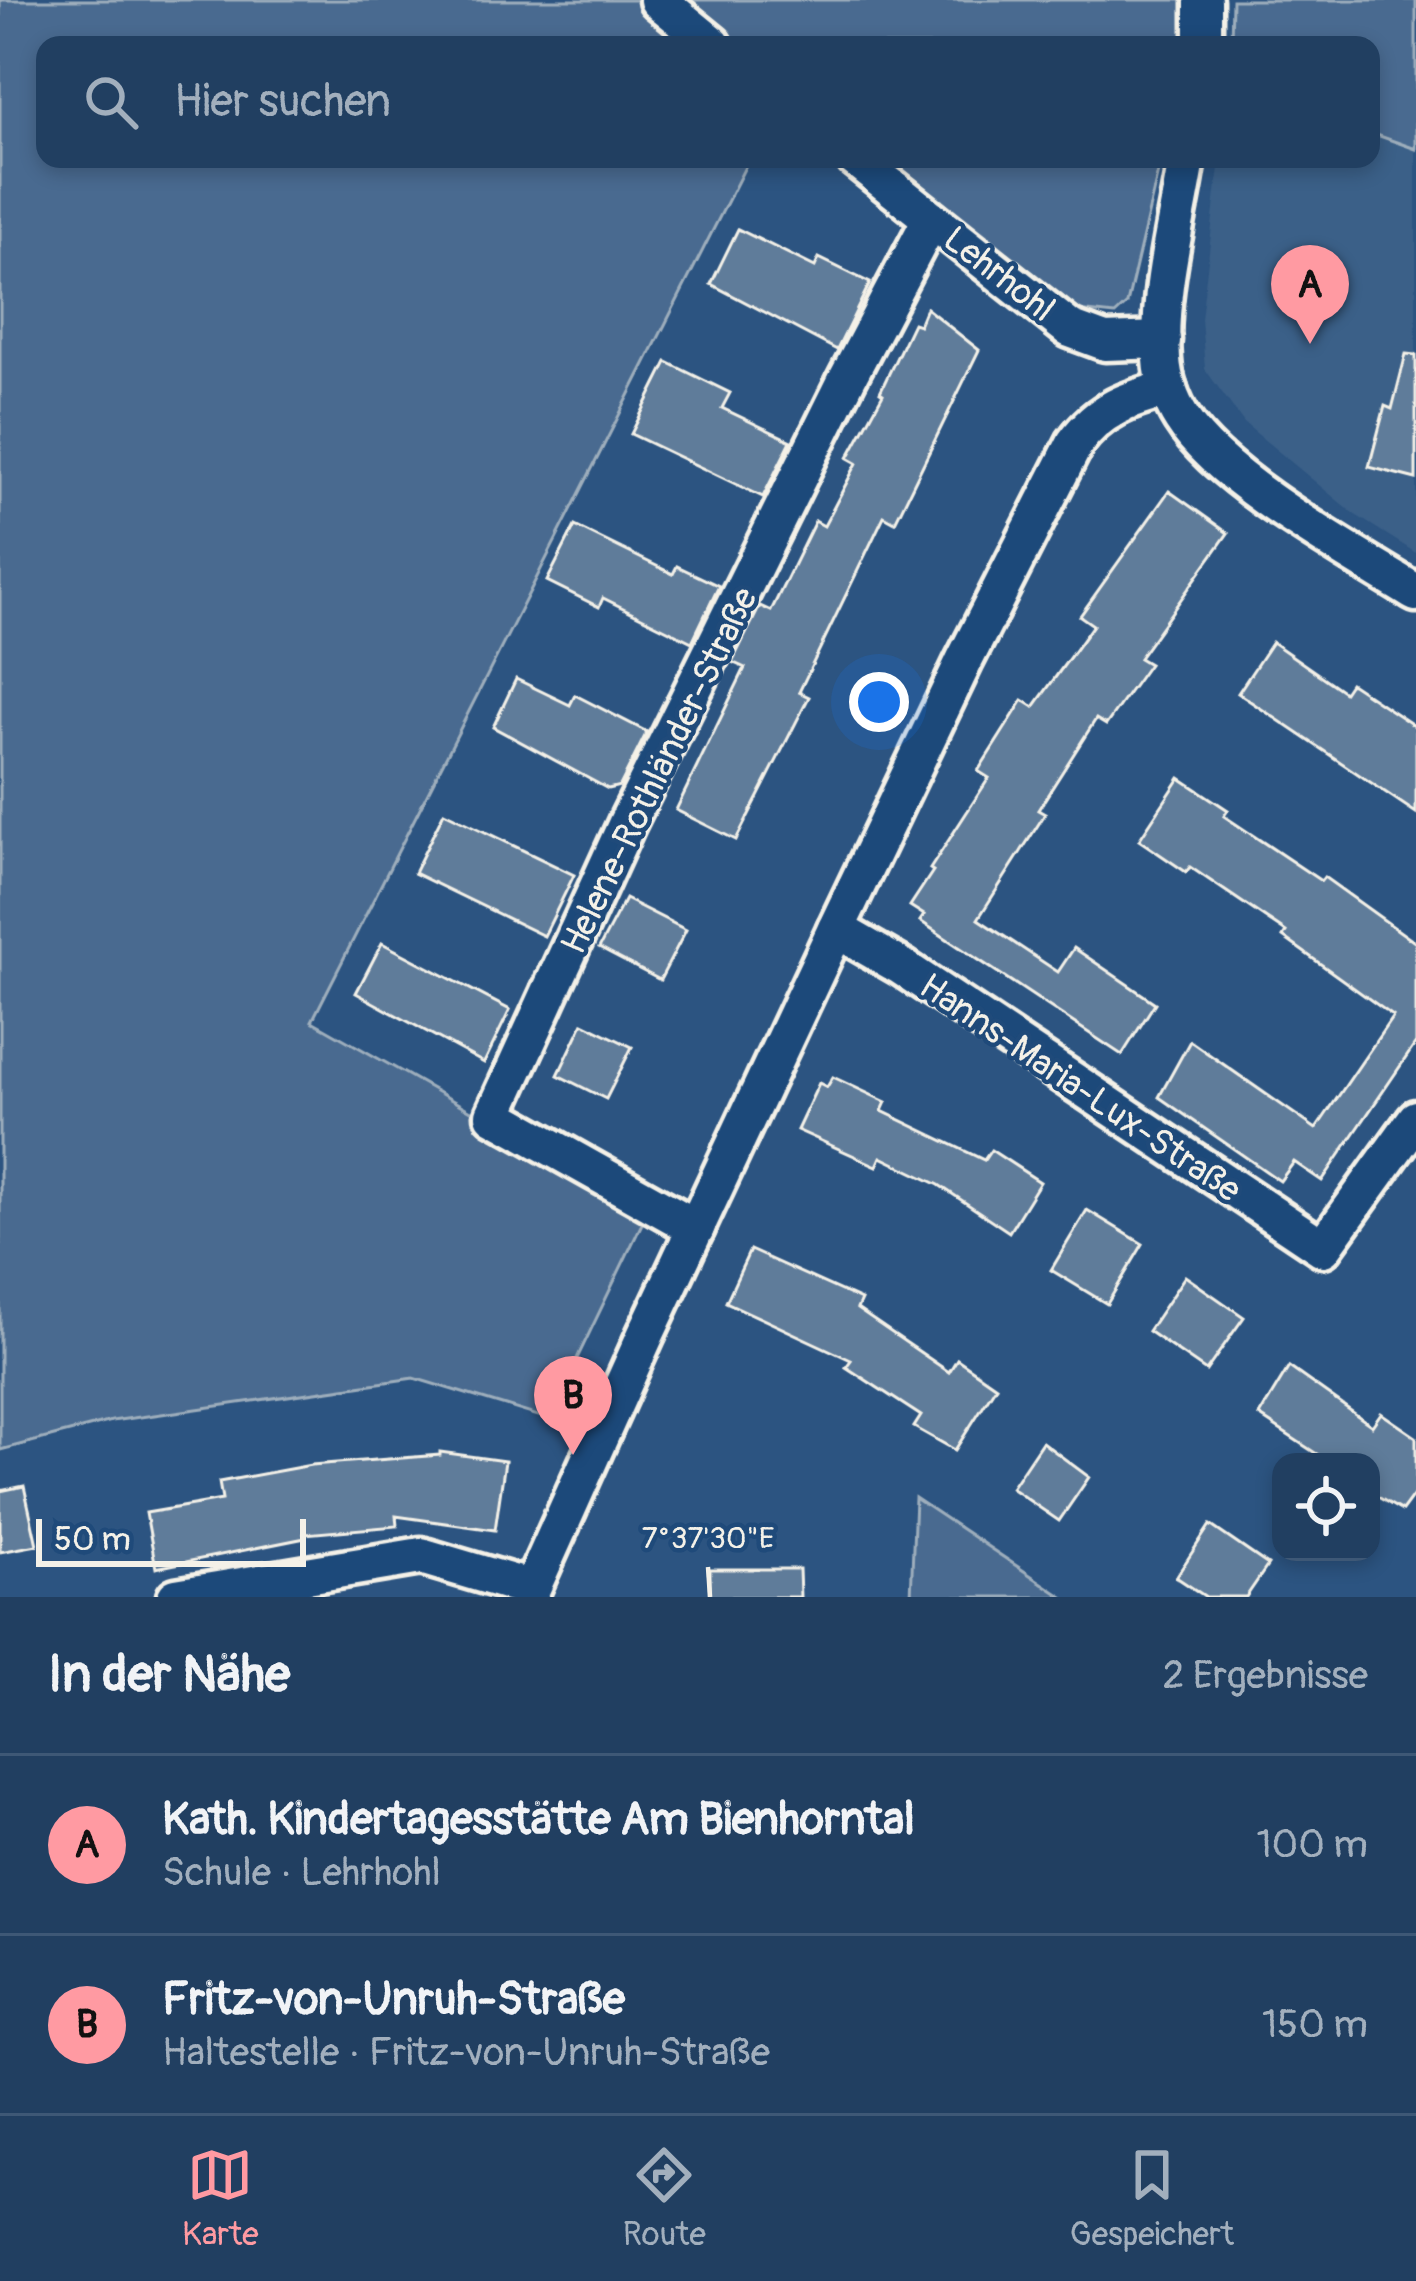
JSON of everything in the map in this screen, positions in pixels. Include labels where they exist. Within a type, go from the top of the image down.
[{"type":"street","points":[[658,0],[702,36]]},
{"type":"street","points":[[1203,0],[1203,36]]},
{"type":"street","name":"Lehrhohl","points":[[867,168],[1087,338],[1118,343],[1162,340]]},
{"type":"street","points":[[1186,168],[1162,340],[1168,389],[1183,421],[1271,500],[1416,593]]},
{"type":"street","name":"Helene-Rothländer-Straße","points":[[696,1228],[494,1115],[627,823],[931,219]]},
{"type":"street","points":[[176,1597],[421,1556],[528,1592],[836,929],[1075,443],[1087,426],[1114,406],[1168,389]]},
{"type":"street","name":"Hanns-Maria-Lux-Straße","points":[[836,929],[902,967],[1323,1248],[1416,1119]]},
{"type":"shaded area","points":[[0,0],[640,0],[684,36],[36,36],[36,168],[744,168],[312,1021],[648,1211],[548,1419],[414,1378],[112,1421],[0,1450]]},
{"type":"shaded area","points":[[681,0],[1186,0],[1184,36],[729,36]]},
{"type":"shaded area","points":[[1232,0],[1416,0],[1416,149],[1380,136],[1380,36],[1231,36]]},
{"type":"shaded area","points":[[1380,136],[1416,149],[1416,553],[1354,514],[1244,423],[1205,369],[1201,319],[1219,168],[1380,168]]},
{"type":"shaded area","points":[[892,168],[1159,168],[1127,304],[1115,315],[1078,311]]},
{"type":"shaded area","points":[[915,1498],[1063,1597],[911,1597]]},
{"type":"building","points":[[738,229],[815,267],[819,258],[870,283],[837,350],[711,284]]},
{"type":"building","points":[[926,308],[979,350],[895,522],[884,516],[799,692],[809,697],[736,840],[676,810],[745,668],[732,662],[760,606],[771,611],[815,521],[824,526],[857,463],[848,458],[883,394],[913,323],[919,325]]},
{"type":"building","points":[[1406,354],[1416,355],[1416,479],[1369,467],[1385,406],[1392,409]]},
{"type":"building","points":[[667,362],[730,393],[722,408],[791,441],[763,497],[631,434]]},
{"type":"building","points":[[1169,491],[1228,533],[1139,658],[1149,664],[1106,725],[1096,719],[1038,810],[1045,814],[978,919],[1058,972],[1074,948],[1155,1003],[1122,1055],[920,921],[924,915],[910,906],[989,778],[978,771],[1023,700],[1034,707],[1093,625],[1080,616]]},
{"type":"building","points":[[575,526],[673,574],[677,566],[719,586],[692,642],[603,598],[599,607],[547,581]]},
{"type":"building","points":[[1272,642],[1344,692],[1350,683],[1416,727],[1416,813],[1238,693]]},
{"type":"building","points":[[516,679],[570,705],[575,695],[647,732],[620,786],[608,789],[493,727]]},
{"type":"building","points":[[1180,778],[1228,810],[1224,816],[1321,881],[1324,877],[1416,943],[1416,1043],[1322,1181],[1294,1162],[1280,1181],[1159,1097],[1190,1041],[1316,1129],[1393,1016],[1283,937],[1286,932],[1190,867],[1186,872],[1139,840]]},
{"type":"building","points":[[444,812],[574,875],[544,936],[414,873]]},
{"type":"building","points":[[625,899],[686,930],[660,980],[599,948]]},
{"type":"building","points":[[382,943],[510,1010],[484,1063],[356,993]]},
{"type":"building","points":[[583,1023],[632,1047],[606,1099],[558,1075]]},
{"type":"building","points":[[833,1077],[886,1102],[882,1111],[984,1160],[991,1150],[1040,1182],[1009,1232],[939,1185],[881,1157],[877,1166],[797,1130],[819,1083],[827,1087]]},
{"type":"building","points":[[1087,1210],[1143,1244],[1107,1304],[1051,1270]]},
{"type":"building","points":[[750,1250],[861,1300],[857,1309],[949,1372],[957,1359],[996,1386],[955,1450],[914,1427],[921,1416],[846,1367],[851,1360],[726,1302]]},
{"type":"building","points":[[1185,1276],[1244,1317],[1206,1371],[1148,1331]]},
{"type":"building","points":[[1289,1367],[1372,1426],[1381,1413],[1416,1437],[1416,1492],[1402,1511],[1380,1498],[1380,1453],[1315,1453],[1259,1416]]},
{"type":"building","points":[[1042,1442],[1089,1477],[1059,1521],[1011,1488]]},
{"type":"building","points":[[440,1452],[505,1461],[495,1530],[396,1516],[397,1526],[304,1534],[305,1538],[156,1568],[146,1513],[222,1500],[219,1482],[311,1465]]},
{"type":"building","points":[[24,1486],[37,1545],[0,1552],[0,1491]]},
{"type":"building","points":[[1210,1525],[1268,1565],[1246,1597],[1206,1597],[1176,1577]]},
{"type":"building","points":[[710,1569],[799,1569],[800,1597],[710,1597]]},
{"type":"place","name":"Kath. Kindertagesstätte Am Bienhorntal","points":[[1310,344]]},
{"type":"place","name":"Fritz-von-Unruh-Straße","points":[[573,1455]]}]
